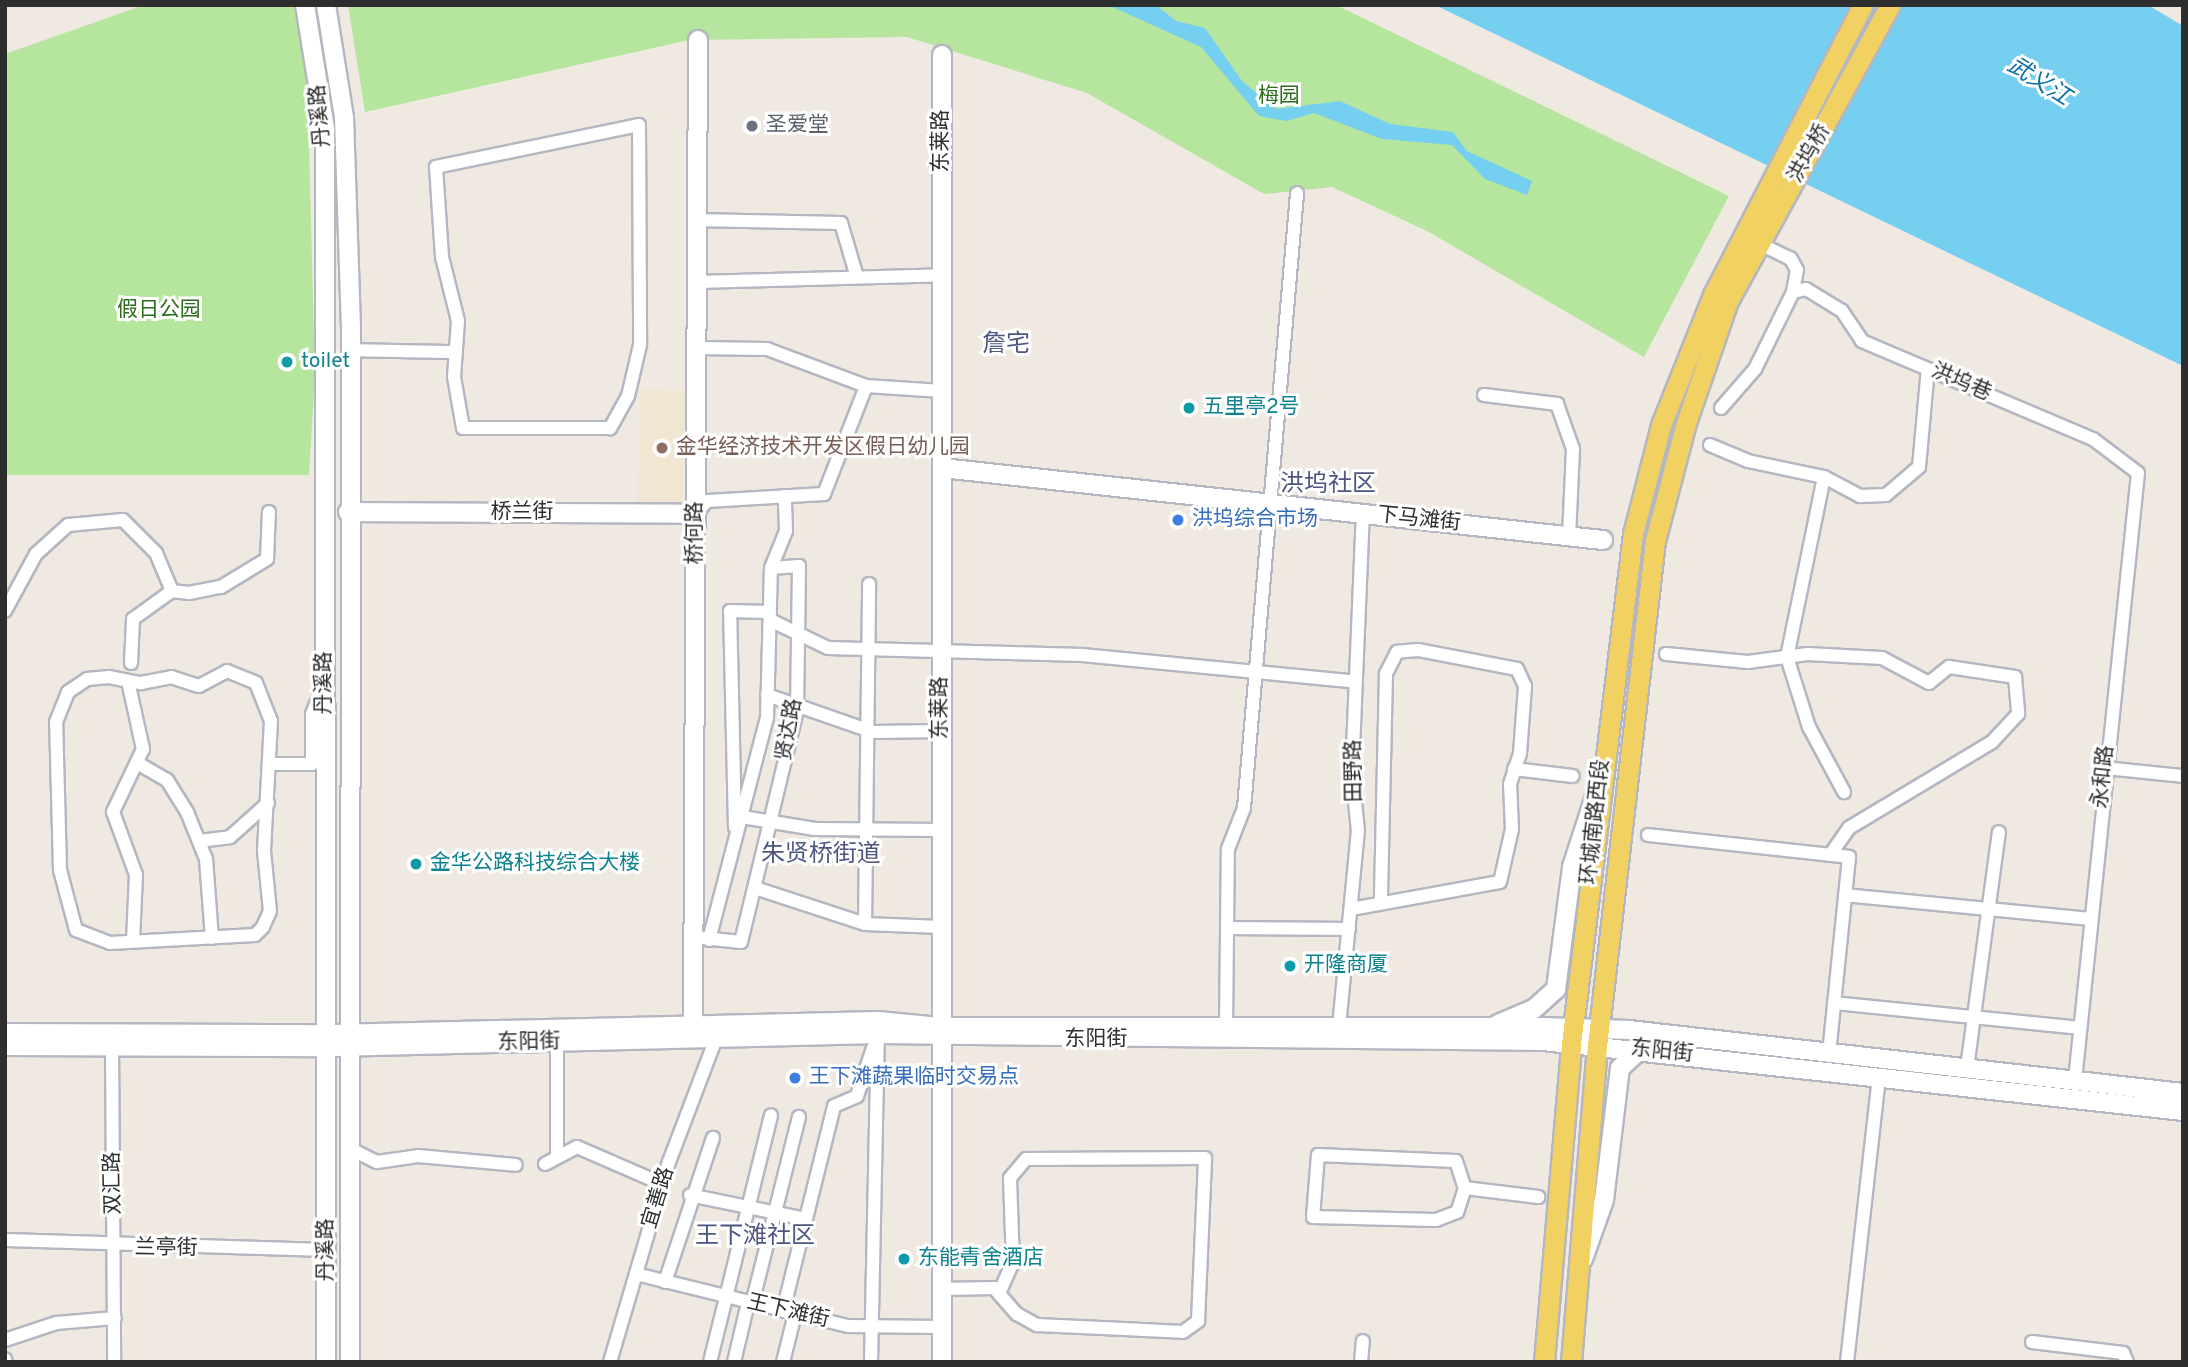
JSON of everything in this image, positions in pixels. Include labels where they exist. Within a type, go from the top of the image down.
[{"type":"main road","name":"丹溪路","points":[[305,5],[325,129],[328,328],[326,1362]]},
{"type":"main road","name":"丹溪路","points":[[326,5],[344,117],[351,329],[348,512],[350,1362]]},
{"type":"main road","name":"洪坞桥","points":[[1721,298],[1863,5]]},
{"type":"main road","name":"洪坞桥","points":[[1721,298],[1760,244],[1890,5]]},
{"type":"main road","name":"桥何路","points":[[693,1025],[701,938],[696,514],[698,40]]},
{"type":"main road","name":"东莱路","points":[[942,55],[942,1362]]},
{"type":"main road","name":"环城南路西段","points":[[1544,1362],[1572,1036],[1633,534],[1661,425],[1721,298]]},
{"type":"main road","name":"环城南路西段","points":[[1571,1362],[1599,1037],[1655,541],[1721,298]]},
{"type":"main road","name":"下马滩街","points":[[942,468],[1266,501],[1603,540]]},
{"type":"main road","name":"桥兰街","points":[[348,512],[696,514]]},
{"type":"main road","points":[[1492,1027],[1534,1009],[1556,989],[1573,867],[1601,780]]},
{"type":"main road","name":"东阳街","points":[[5,1046],[112,1047],[328,1041],[693,1025],[878,1021],[940,1033],[1599,1037],[1829,1053],[2183,1093]]},
{"type":"main road","name":"东阳街","points":[[351,1040],[556,1042],[1226,1027],[1492,1027],[1572,1036]]},
{"type":"main road","name":"东阳街","points":[[5,1033],[328,1041]]},
{"type":"main road","name":"东阳街","points":[[1599,1037],[1640,1049],[2183,1111]]},
{"type":"main road","points":[[1578,1273],[1604,1200],[1620,1068],[1640,1049]]},
{"type":"street","points":[[639,125],[640,345],[628,396],[610,428],[463,428],[456,352],[458,321],[442,257],[436,167],[639,125]]},
{"type":"street","points":[[1226,1027],[1228,849],[1244,808],[1266,501],[1297,193]]},
{"type":"street","points":[[697,220],[841,223],[857,277]]},
{"type":"street","points":[[1721,408],[1755,369],[1793,292],[1797,270],[1791,259],[1760,244]]},
{"type":"street","points":[[697,282],[943,275]]},
{"type":"street","name":"洪坞巷","points":[[1793,292],[1806,289],[1842,311],[1862,341],[2093,439],[2138,473]]},
{"type":"street","points":[[697,348],[767,349],[866,386],[942,391]]},
{"type":"street","points":[[350,350],[456,352]]},
{"type":"street","points":[[1710,445],[1748,461],[1824,477],[1860,496],[1886,495],[1908,481],[1919,467],[1928,369]]},
{"type":"street","points":[[696,514],[707,501],[824,494],[866,386]]},
{"type":"street","points":[[1484,395],[1557,404],[1574,464],[1569,537]]},
{"type":"street","name":"永和路","points":[[2075,1081],[2105,768],[2138,473]]},
{"type":"street","points":[[1824,477],[1787,657],[1810,727],[1844,792]]},
{"type":"street","points":[[701,938],[735,845],[767,695],[771,568],[786,531],[785,496]]},
{"type":"street","points":[[131,663],[133,619],[172,592],[221,587],[267,559],[269,512]]},
{"type":"street","name":"田野路","points":[[1339,1027],[1358,831],[1352,773],[1363,514]]},
{"type":"street","points":[[5,611],[50,535],[80,521],[123,520],[139,530],[172,592]]},
{"type":"street","name":"贤达路","points":[[701,938],[741,942],[797,704],[799,566],[771,568]]},
{"type":"street","points":[[865,924],[869,584]]},
{"type":"street","points":[[735,845],[730,611],[770,616],[798,634],[828,648],[1083,655],[1252,675],[1356,682]]},
{"type":"street","points":[[1351,909],[1500,882],[1512,829],[1514,769],[1525,685],[1517,669],[1418,650],[1397,652],[1386,674],[1381,903]]},
{"type":"street","points":[[1666,654],[1748,662],[1787,657],[1882,658],[1929,683],[1949,667],[2015,677],[2018,714],[1992,742],[1849,828],[1830,855]]},
{"type":"street","points":[[227,671],[244,674],[265,694],[270,764],[270,911],[255,935],[110,943],[76,930],[60,870],[56,722],[68,692],[87,679],[128,681],[171,677],[199,686],[227,671]]},
{"type":"street","points":[[270,764],[312,764],[312,714],[326,679]]},
{"type":"street","points":[[128,681],[139,714],[139,764],[120,787],[113,812],[136,875],[133,940]]},
{"type":"street","points":[[767,695],[867,729],[941,731]]},
{"type":"street","points":[[139,764],[167,780],[199,841],[212,938]]},
{"type":"street","points":[[2105,768],[2183,776]]},
{"type":"street","points":[[1514,769],[1573,776]]},
{"type":"street","points":[[199,841],[230,837],[268,803]]},
{"type":"street","points":[[742,817],[771,822],[865,829],[941,830]]},
{"type":"street","points":[[1967,1069],[1986,909],[1999,832]]},
{"type":"street","points":[[1648,835],[1849,857],[1829,1053]]},
{"type":"street","points":[[755,888],[865,924],[940,927]]},
{"type":"street","points":[[1845,895],[2090,919]]},
{"type":"street","points":[[1227,928],[1349,929]]},
{"type":"street","points":[[1834,1003],[2080,1028]]},
{"type":"street","points":[[783,1362],[806,1219],[835,1106],[857,1096],[878,1034]]},
{"type":"street","points":[[871,1362],[878,1034]]},
{"type":"street","name":"宜善路","points":[[610,1362],[663,1184],[716,1038]]},
{"type":"street","points":[[556,1042],[557,1157]]},
{"type":"street","name":"双汇路","points":[[112,1047],[116,1248],[114,1362]]},
{"type":"street","points":[[1847,1362],[1879,1077]]},
{"type":"street","points":[[710,1362],[771,1115]]},
{"type":"street","points":[[734,1362],[799,1117]]},
{"type":"street","points":[[665,1282],[690,1195],[713,1138]]},
{"type":"street","points":[[545,1164],[577,1147],[663,1184]]},
{"type":"street","points":[[351,1149],[377,1162],[418,1156],[516,1165]]},
{"type":"street","points":[[1318,1155],[1456,1161],[1465,1188],[1457,1212],[1436,1220],[1313,1217],[1318,1155]]},
{"type":"street","points":[[942,1289],[994,1288],[999,1293],[1037,1325],[1183,1332],[1198,1321],[1205,1158],[1026,1158],[1010,1178],[1013,1262],[999,1293]]},
{"type":"street","points":[[1465,1188],[1538,1198]]},
{"type":"street","points":[[690,1195],[806,1219]]},
{"type":"street","name":"兰亭街","points":[[5,1240],[116,1248],[327,1251]]},
{"type":"street","name":"王下滩街","points":[[636,1274],[789,1313],[871,1328],[942,1327]]},
{"type":"street","points":[[5,1340],[56,1323],[115,1318]]},
{"type":"street","points":[[1361,1362],[1363,1342]]},
{"type":"street","points":[[2032,1342],[2123,1353],[2127,1362]]},
{"type":"shaded area","name":"金华经济技术开发区假日幼儿园","points":[[640,390],[685,391],[683,506],[638,505]]},
{"type":"green space","name":"假日公园","points":[[144,5],[293,5],[307,68],[315,375],[309,475],[5,475],[5,54]]},
{"type":"green space","name":"梅园","points":[[348,5],[1336,5],[1729,196],[1644,357],[1427,231],[1332,187],[1264,194],[1087,93],[907,37],[689,40],[365,112]]},
{"type":"water","points":[[1108,5],[1156,5],[1176,21],[1205,28],[1242,81],[1276,109],[1340,101],[1390,124],[1453,132],[1467,151],[1532,181],[1527,195],[1485,179],[1452,145],[1382,139],[1314,113],[1286,121],[1259,116],[1201,47]]},
{"type":"water","name":"武义江","points":[[1435,5],[2148,5],[2183,26],[2183,366]]},
{"type":"place","name":"圣爱堂","points":[[752,126]]},
{"type":"place","name":"toilet","points":[[287,362]]},
{"type":"place","name":"五里亭2号","points":[[1189,408]]},
{"type":"place","name":"金华经济技术开发区假日幼儿园","points":[[662,448]]},
{"type":"place","name":"洪坞综合市场","points":[[1178,520]]},
{"type":"place","name":"金华公路科技综合大楼","points":[[416,864]]},
{"type":"place","name":"开隆商厦","points":[[1290,966]]},
{"type":"place","name":"王下滩蔬果临时交易点","points":[[795,1078]]},
{"type":"place","name":"东能·青舍酒店","points":[[904,1259]]},
{"type":"district","name":"詹宅","points":[[1006,346]]},
{"type":"district","name":"洪坞社区","points":[[1328,486]]},
{"type":"district","name":"朱贤桥街道","points":[[821,856]]},
{"type":"district","name":"王下滩社区","points":[[755,1238]]}]
